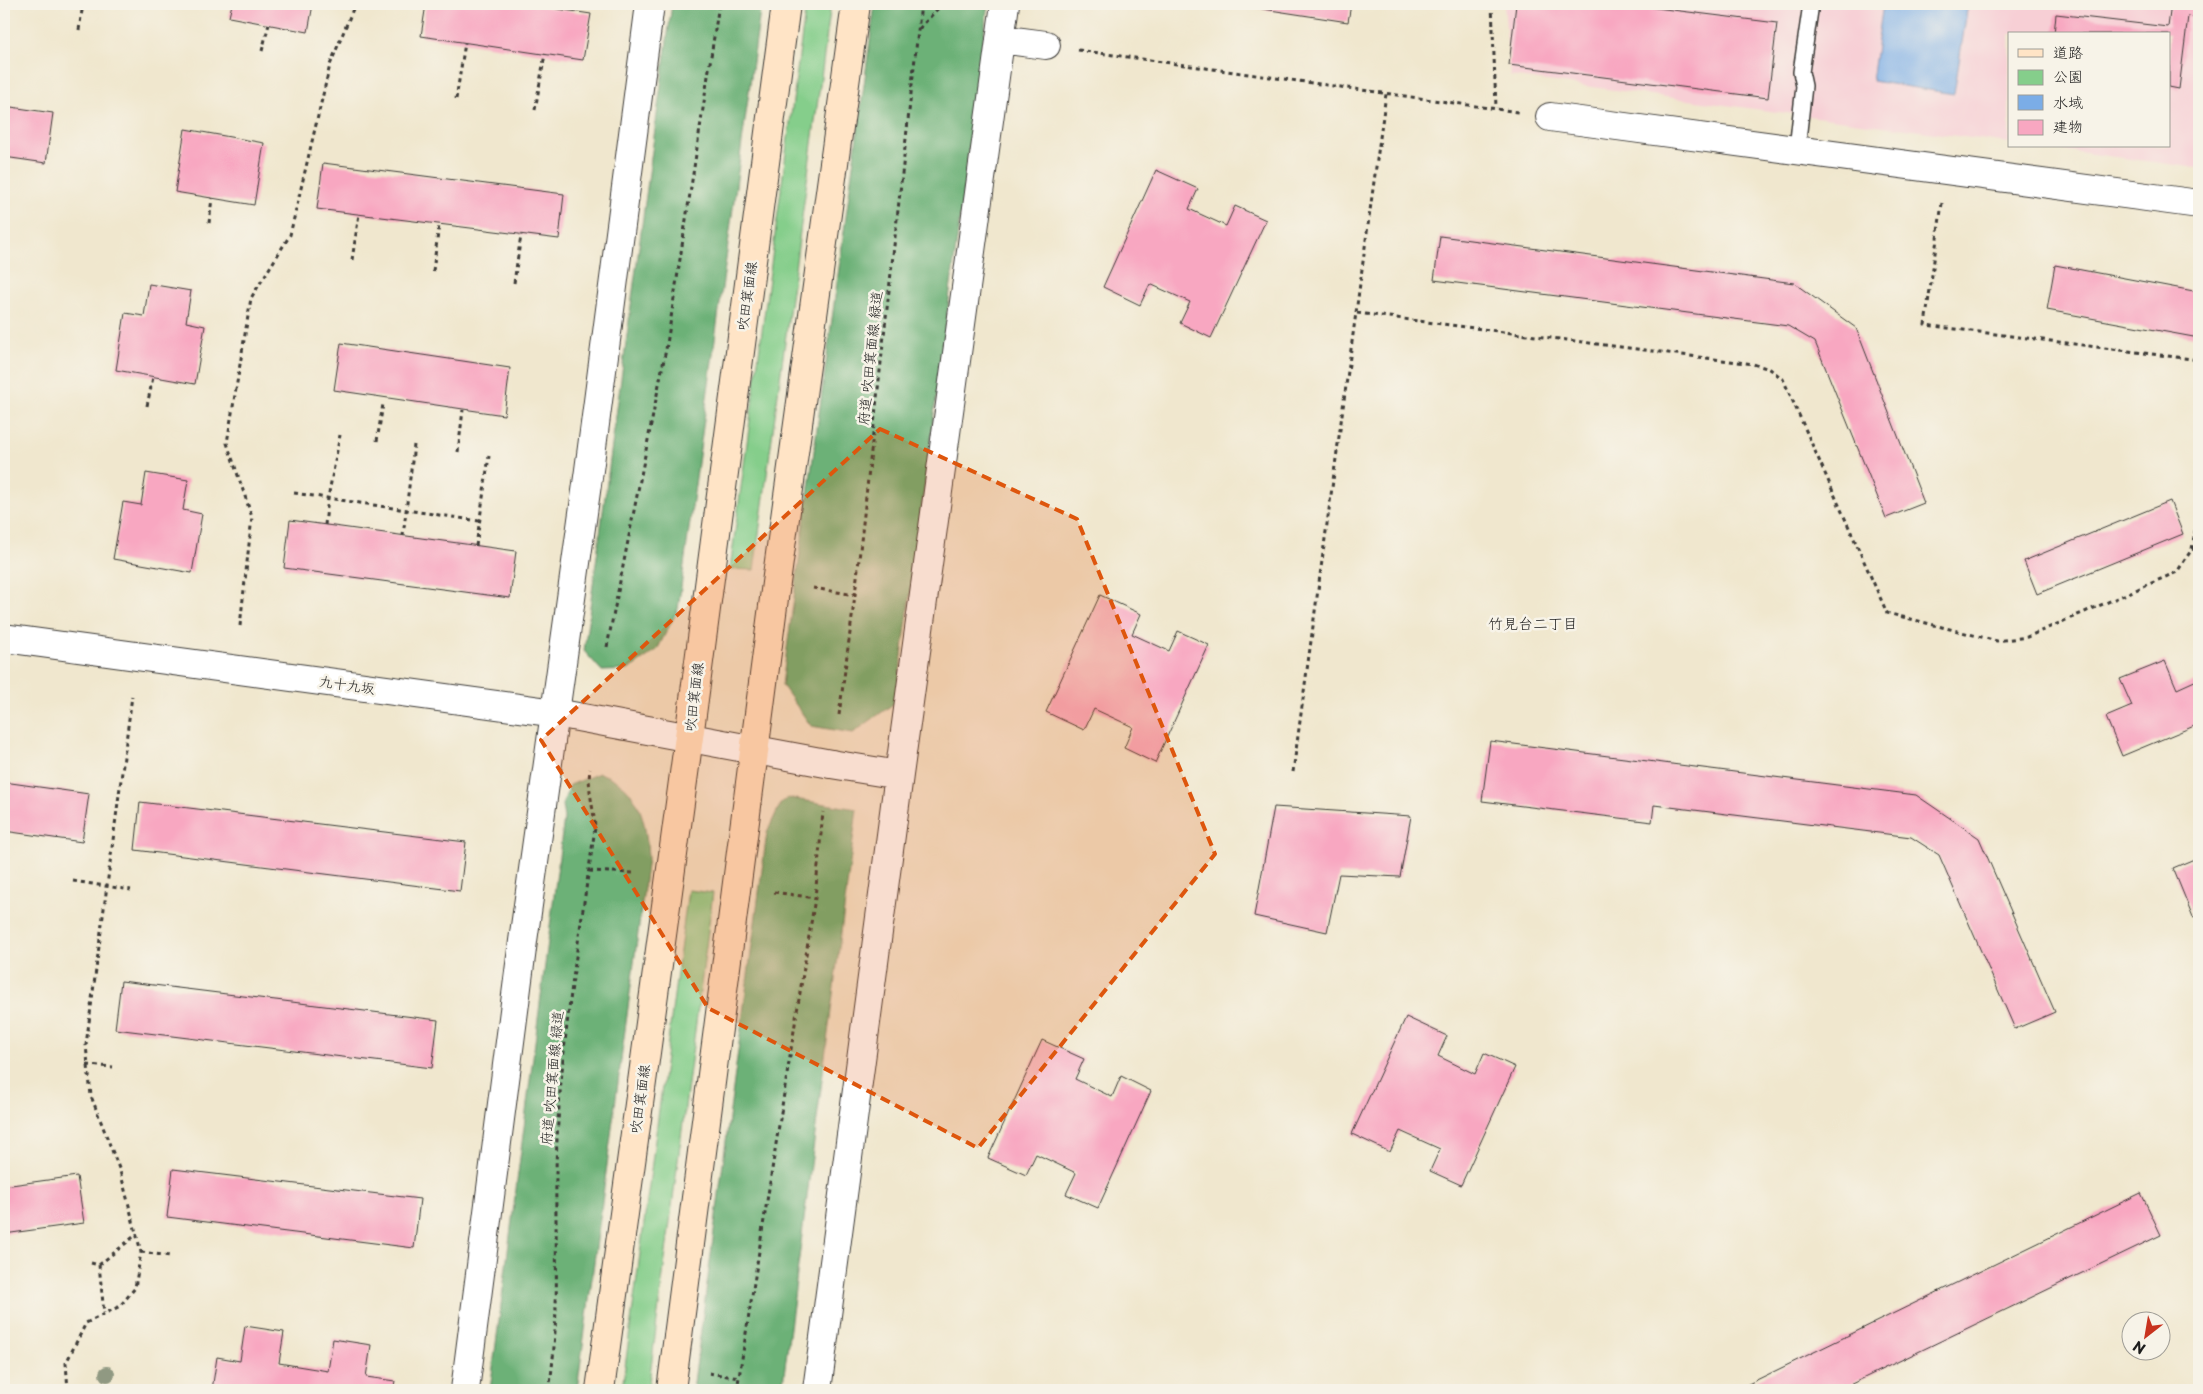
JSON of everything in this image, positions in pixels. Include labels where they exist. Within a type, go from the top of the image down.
[{"type":"main road","name":"吹田箕面線","points":[[600,1390],[786,4]]},
{"type":"main road","points":[[672,1390],[754,750],[856,4]]},
{"type":"street","points":[[465,1390],[523,942],[556,713],[650,4]]},
{"type":"street","points":[[817,1390],[1005,4]]},
{"type":"street","points":[[1000,39],[1046,45]]},
{"type":"street","points":[[1550,117],[2199,204]]},
{"type":"street","name":"九十九坂","points":[[4,638],[556,713],[899,775]]},
{"type":"lane","points":[[1797,149],[1804,86],[1801,72],[1811,4]]},
{"type":"path","points":[[79,30],[83,4]]},
{"type":"path","points":[[240,626],[252,517],[227,443],[252,298],[290,235],[330,65],[354,4]]},
{"type":"path","points":[[607,647],[667,344],[719,4]]},
{"type":"path","name":"府道 吹田箕面線 緑道","points":[[839,715],[855,595],[921,4]]},
{"type":"path","points":[[918,30],[942,4]]},
{"type":"path","points":[[1492,4],[1496,108]]},
{"type":"path","points":[[262,51],[268,24]]},
{"type":"path","points":[[456,99],[465,42]]},
{"type":"path","points":[[1046,45],[1550,117]]},
{"type":"path","points":[[536,110],[545,54]]},
{"type":"path","points":[[1292,772],[1386,94]]},
{"type":"path","points":[[4,164],[5,157]]},
{"type":"path","points":[[1946,169],[1925,325],[2199,360]]},
{"type":"path","points":[[208,223],[212,198]]},
{"type":"path","points":[[352,260],[359,214]]},
{"type":"path","points":[[432,271],[439,224]]},
{"type":"path","points":[[514,282],[520,235]]},
{"type":"path","points":[[1356,313],[1753,364],[1770,369],[1783,379],[1887,613],[1997,641],[2010,641],[2027,637],[2177,572],[2192,549],[2199,509]]},
{"type":"path","points":[[147,406],[153,377]]},
{"type":"path","points":[[377,441],[384,404]]},
{"type":"path","points":[[458,452],[464,410]]},
{"type":"path","points":[[325,525],[340,435]]},
{"type":"path","points":[[403,536],[414,445]]},
{"type":"path","points":[[476,546],[489,456]]},
{"type":"path","points":[[294,492],[479,522]]},
{"type":"path","points":[[2192,549],[2199,550]]},
{"type":"path","points":[[813,588],[855,595]]},
{"type":"path","points":[[68,1390],[66,1363],[86,1323],[120,1306],[135,1288],[140,1252],[138,1234],[120,1170],[91,1096],[86,1045],[132,696]]},
{"type":"path","name":"府道 吹田箕面線 緑道","points":[[549,1390],[557,1272],[556,1158],[560,1101],[571,991],[595,828],[594,811],[588,788],[590,769]]},
{"type":"path","points":[[737,1390],[815,898],[823,812]]},
{"type":"path","points":[[589,871],[633,873]]},
{"type":"path","points":[[73,881],[131,890]]},
{"type":"path","points":[[774,892],[815,898]]},
{"type":"path","points":[[87,1065],[113,1067]]},
{"type":"path","points":[[99,1265],[138,1234]]},
{"type":"path","points":[[140,1252],[170,1256]]},
{"type":"path","points":[[90,1263],[99,1265]]},
{"type":"path","points":[[99,1265],[104,1313]]},
{"type":"path","points":[[709,1373],[739,1378]]},
{"type":"highlighted area","points":[[880,429],[1077,519],[1215,854],[978,1148],[708,1008],[541,740]]},
{"type":"shaded area","points":[[1504,4],[2199,4],[2199,168],[2047,148],[2170,148],[2170,32],[2008,32],[2008,143],[1510,76]]},
{"type":"green space","points":[[672,4],[761,4],[678,609],[657,650],[628,670],[602,671],[584,651]]},
{"type":"green space","points":[[806,4],[831,4],[754,570],[730,569]]},
{"type":"green space","points":[[875,4],[988,4],[896,702],[853,733],[811,726],[782,685]]},
{"type":"green space","points":[[599,773],[624,786],[632,795],[642,817],[648,858],[577,1390],[490,1390],[564,818],[562,805],[570,785]]},
{"type":"green space","points":[[788,798],[857,809],[782,1390],[693,1390],[767,832],[781,803]]},
{"type":"green space","points":[[688,890],[713,893],[648,1390],[622,1390]]},
{"type":"water","points":[[1883,4],[1968,4],[1954,94],[1872,81]]},
{"type":"building","points":[[232,4],[313,4],[308,32],[229,17]]},
{"type":"building","points":[[426,4],[525,4],[591,14],[583,60],[421,36]]},
{"type":"building","points":[[1231,4],[1351,4],[1348,22]]},
{"type":"building","points":[[1516,4],[1624,4],[1777,23],[1768,98],[1509,65]]},
{"type":"building","points":[[2171,4],[2199,4],[2199,18],[2188,16],[2179,89],[2170,87],[2170,32],[2054,32],[2056,14],[2168,27]]},
{"type":"building","points":[[4,106],[53,113],[46,163],[4,157]]},
{"type":"building","points":[[185,129],[264,143],[254,205],[175,192]]},
{"type":"building","points":[[323,163],[564,194],[559,239],[317,209]]},
{"type":"building","points":[[1156,170],[1198,189],[1189,209],[1226,226],[1235,206],[1266,220],[1211,338],[1180,323],[1190,302],[1150,284],[1140,305],[1103,287]]},
{"type":"building","points":[[1440,236],[1794,283],[1856,328],[1924,503],[1886,518],[1815,342],[1788,326],[1434,280]]},
{"type":"building","points":[[2055,265],[2199,292],[2199,338],[2047,310]]},
{"type":"building","points":[[149,284],[191,291],[186,322],[205,326],[195,384],[116,370],[125,313],[144,316]]},
{"type":"building","points":[[341,343],[510,368],[504,415],[334,390]]},
{"type":"building","points":[[146,473],[188,480],[183,510],[202,514],[192,573],[113,559],[123,502],[141,505]]},
{"type":"building","points":[[2170,501],[2183,534],[2037,594],[2024,561]]},
{"type":"building","points":[[290,520],[516,551],[510,598],[284,568]]},
{"type":"building","points":[[1100,595],[1141,614],[1132,634],[1169,651],[1178,631],[1209,645],[1155,763],[1124,748],[1133,727],[1094,709],[1084,730],[1046,712]]},
{"type":"building","points":[[2165,661],[2177,689],[2199,679],[2199,724],[2122,756],[2106,717],[2132,706],[2120,679]]},
{"type":"building","points":[[1490,741],[1916,795],[1979,838],[2055,1012],[2015,1029],[1939,855],[1911,837],[1654,805],[1652,822],[1482,801]]},
{"type":"building","points":[[4,782],[89,794],[82,842],[4,831]]},
{"type":"building","points":[[140,802],[466,842],[460,891],[135,850]]},
{"type":"building","points":[[1274,807],[1411,816],[1400,877],[1339,874],[1327,932],[1254,916]]},
{"type":"building","points":[[2199,857],[2199,914],[2193,917],[2173,868]]},
{"type":"building","points":[[121,981],[438,1020],[432,1068],[115,1029]]},
{"type":"building","points":[[1406,1017],[1447,1036],[1438,1056],[1475,1074],[1484,1053],[1515,1067],[1461,1185],[1430,1171],[1440,1149],[1400,1131],[1390,1152],[1352,1134]]},
{"type":"building","points":[[1042,1040],[1084,1059],[1075,1079],[1112,1097],[1121,1076],[1151,1091],[1098,1208],[1066,1194],[1076,1173],[1036,1154],[1026,1175],[988,1158]]},
{"type":"building","points":[[173,1169],[420,1199],[414,1248],[167,1217]]},
{"type":"building","points":[[77,1176],[84,1223],[4,1234],[4,1186]]},
{"type":"building","points":[[2141,1193],[2161,1235],[1839,1390],[1736,1390]]},
{"type":"building","points":[[245,1326],[284,1332],[279,1363],[328,1371],[333,1339],[371,1345],[366,1377],[395,1381],[393,1390],[212,1390],[217,1357],[240,1361]]},
{"type":"district","name":"竹見台二丁目","points":[[1533,624]]}]
